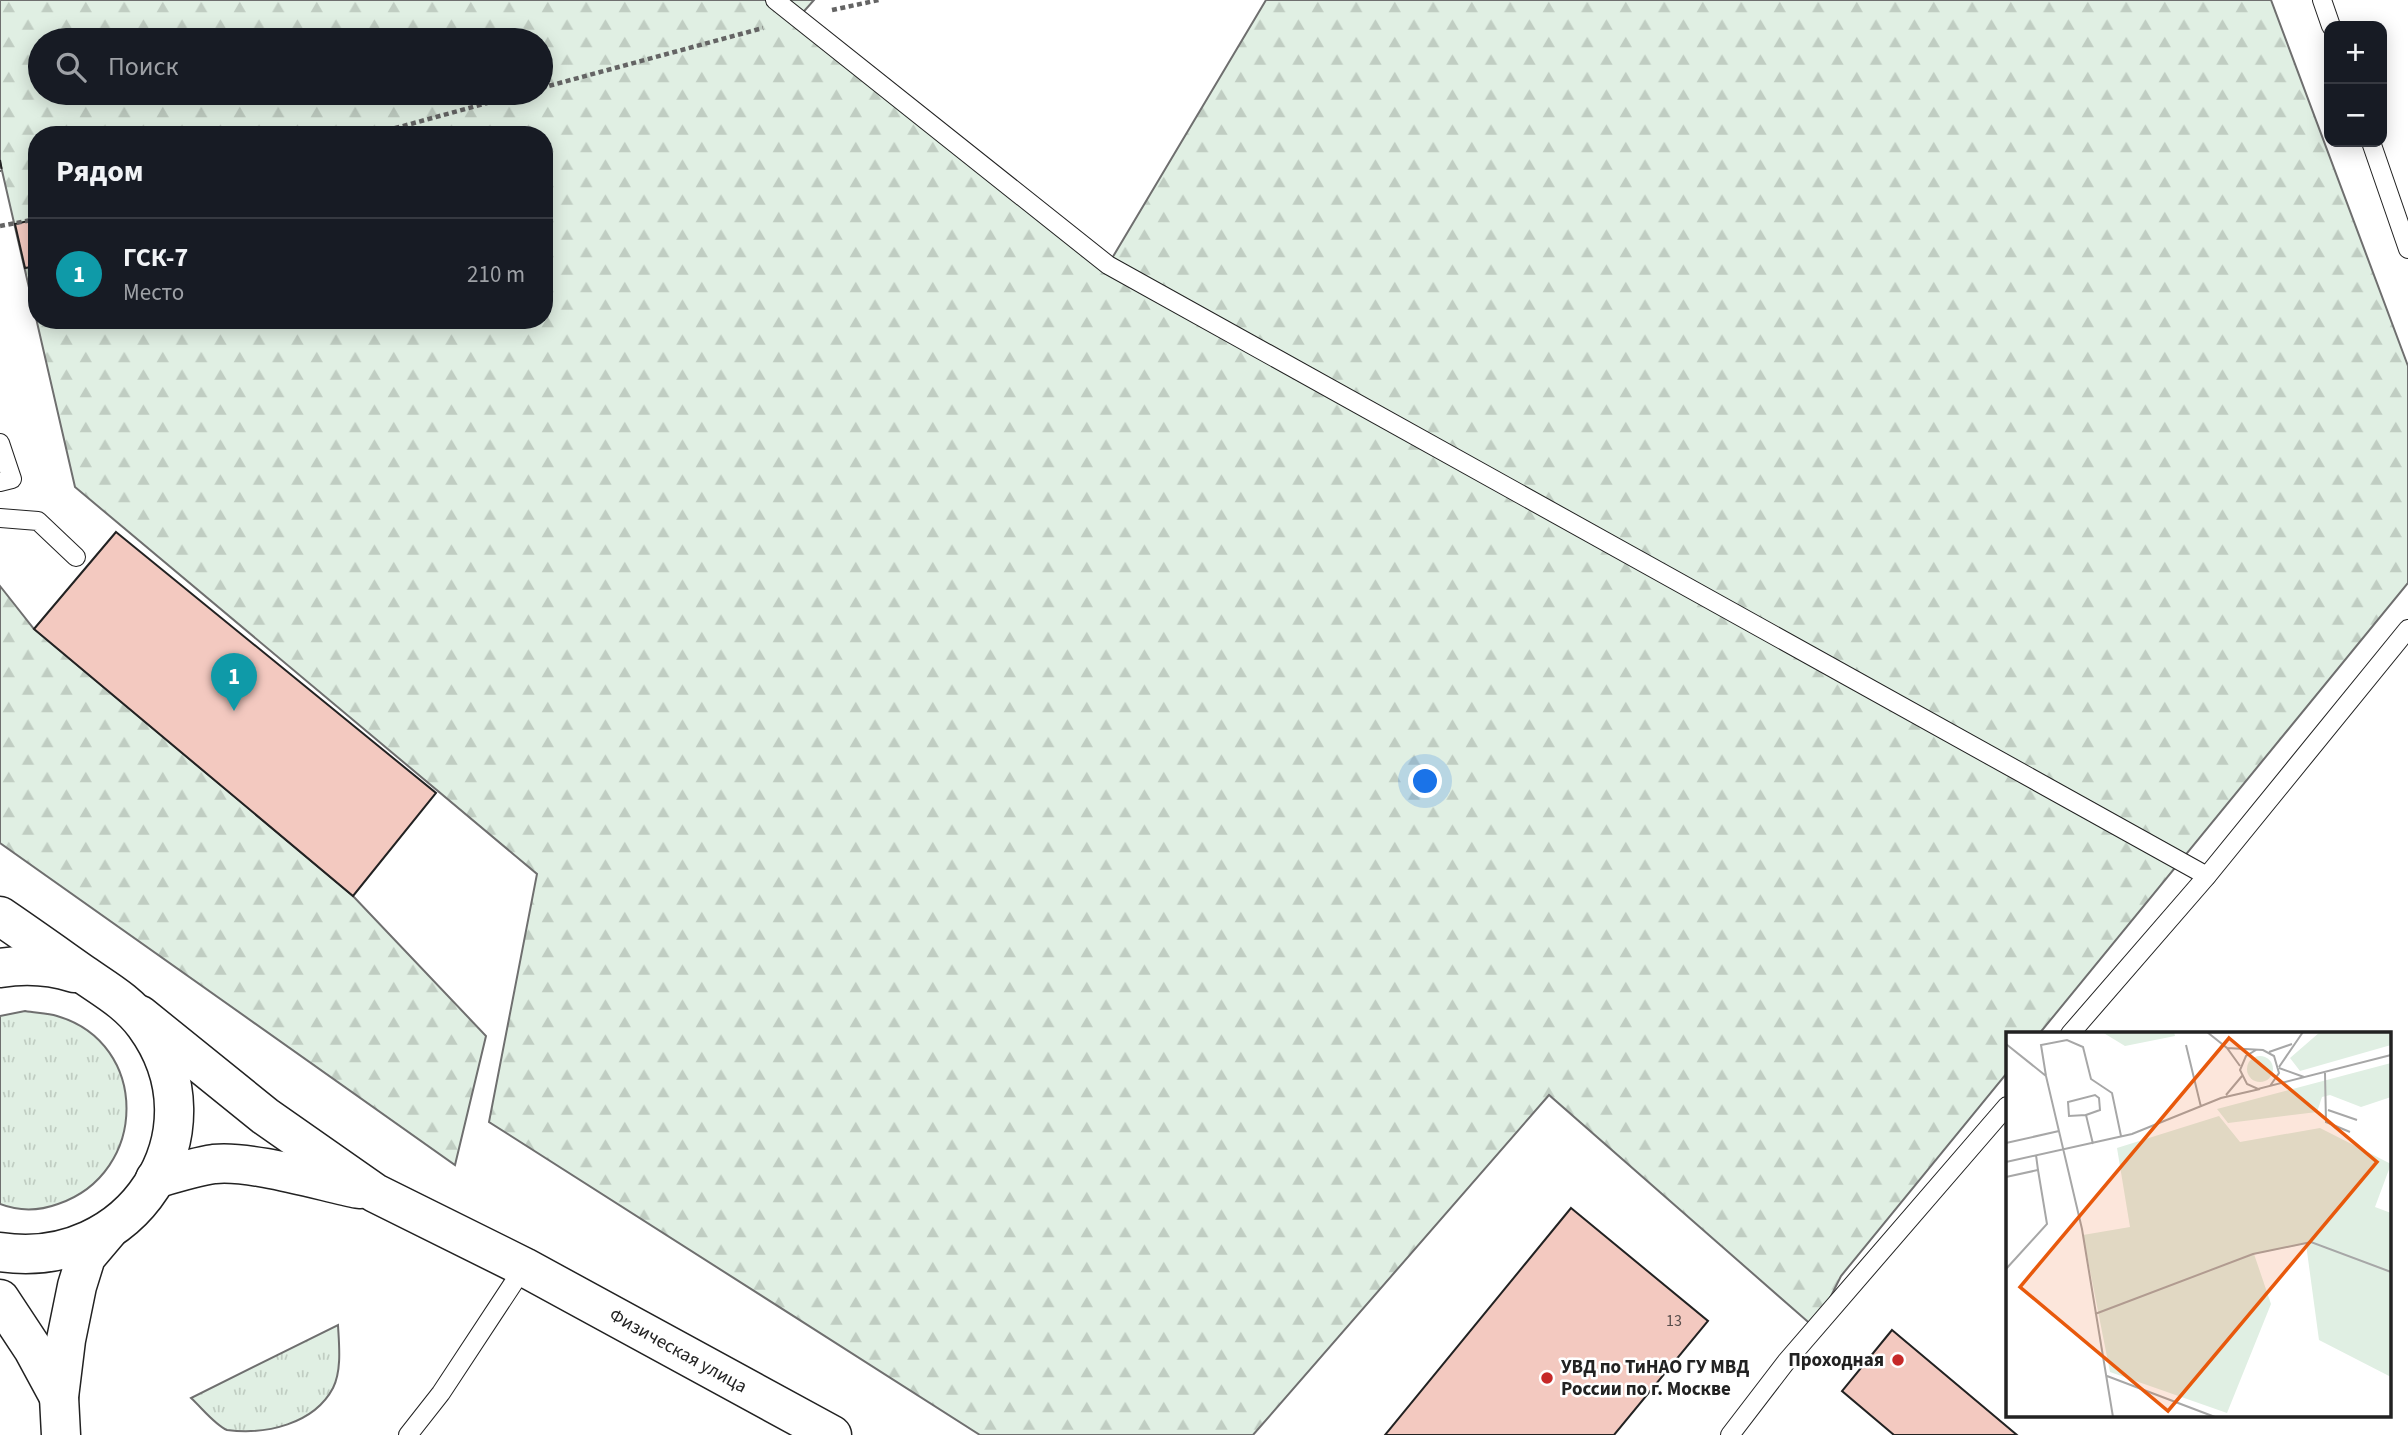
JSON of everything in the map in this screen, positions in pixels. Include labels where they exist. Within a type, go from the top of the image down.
[{"type":"street","points":[[0,916],[112,992],[265,1116],[375,1193]]},
{"type":"street","points":[[0,968],[47,966],[92,980]]},
{"type":"street","points":[[0,1252],[20,1255],[66,1250],[88,1242],[127,1216],[143,1199],[155,1179],[165,1158],[170,1136],[173,1112],[171,1089],[166,1066],[157,1045],[130,1007]]},
{"type":"street","points":[[155,1179],[216,1164],[259,1168],[375,1193]]},
{"type":"street","name":"Физическая улица","points":[[375,1193],[524,1266],[832,1435]]},
{"type":"street","points":[[61,1435],[60,1397],[66,1340],[77,1286],[86,1257],[108,1230]]},
{"type":"street","points":[[0,1299],[60,1397]]},
{"type":"lane","points":[[775,0],[1108,265],[2207,876]]},
{"type":"lane","points":[[2322,0],[2329,21]]},
{"type":"lane","points":[[2373,147],[2408,249]]},
{"type":"lane","points":[[0,443],[12,479],[0,482]]},
{"type":"lane","points":[[0,518],[38,521],[76,557]]},
{"type":"lane","points":[[2072,1032],[2207,876],[2408,629]]},
{"type":"lane","points":[[1730,1435],[1786,1362],[2006,1107]]},
{"type":"lane","points":[[408,1435],[441,1393],[524,1266]]},
{"type":"path","points":[[553,85],[797,18],[879,0]]},
{"type":"path","points":[[403,126],[480,105]]},
{"type":"path","points":[[0,226],[28,221]]},
{"type":"green space","points":[[0,0],[814,0],[798,18],[1108,265],[1266,0],[2271,0],[2408,366],[2408,583],[2041,1032],[2006,1032],[2006,1074],[1841,1276],[1815,1328],[1549,1095],[1253,1435],[980,1435],[489,1122],[537,874],[75,487],[39,329],[553,329],[553,126],[28,126],[28,283],[0,162]]},
{"type":"green space","points":[[0,586],[34,629],[353,896],[486,1036],[455,1165],[0,843]]},
{"type":"green space","points":[[25,1011],[57,1016],[87,1031],[109,1052],[122,1079],[126,1108],[122,1138],[109,1165],[88,1188],[58,1204],[29,1209],[0,1204],[0,1016]]},
{"type":"green space","points":[[338,1325],[339,1357],[336,1381],[325,1400],[301,1418],[257,1431],[227,1430],[191,1398]]},
{"type":"building","points":[[28,221],[28,268],[25,268],[15,224]]},
{"type":"building","points":[[116,532],[436,793],[353,896],[34,629]]},
{"type":"building","name":"УВД по ТиНАО ГУ МВД России по г. Москве","points":[[1571,1208],[1708,1321],[1614,1435],[1385,1435]]},
{"type":"building","name":"Проходная","points":[[1892,1330],[2017,1435],[1894,1435],[1842,1391]]},
{"type":"fence","points":[[0,160],[0,171]]},
{"type":"place","name":"ГСК-7","points":[[234,711]]},
{"type":"place","name":"Проходная","points":[[1898,1360]]},
{"type":"place","name":"УВД по ТиНАО ГУ МВД России по г. Москве","points":[[1547,1378]]}]
